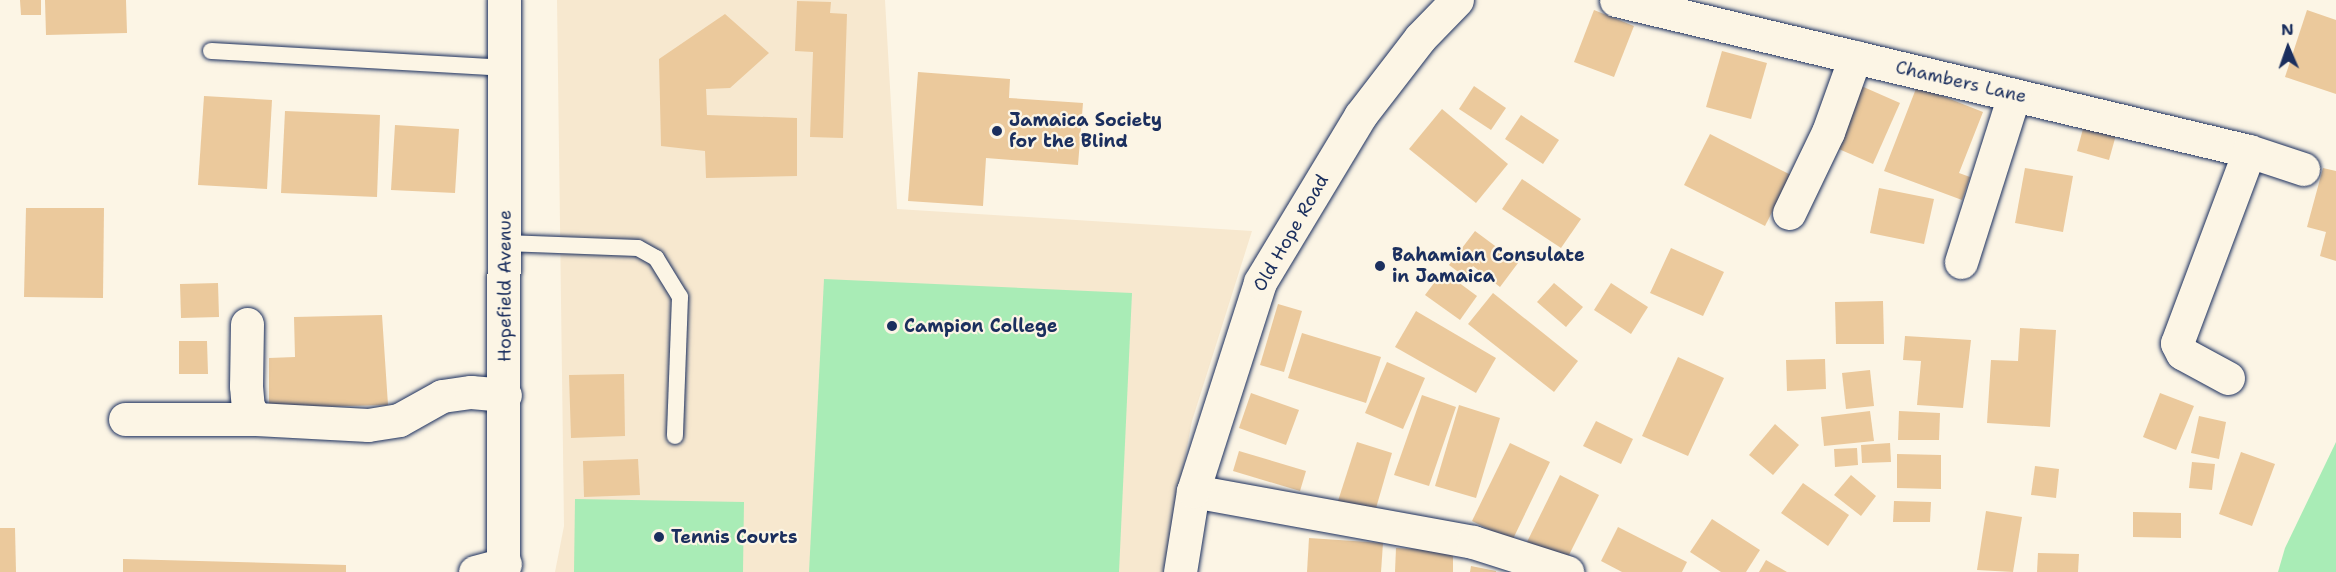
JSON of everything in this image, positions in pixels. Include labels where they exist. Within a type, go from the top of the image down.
[{"type":"street","name":"Hopefield Avenue","points":[[495,569],[505,395],[504,0]]},
{"type":"street","name":"Old Hope Road","points":[[1180,572],[1193,491],[1221,393],[1260,282],[1360,116],[1420,38],[1457,0]]},
{"type":"street","name":"Chambers Lane","points":[[1616,0],[2249,151],[2303,169]]},
{"type":"street","points":[[1789,213],[1828,132],[1855,57]]},
{"type":"street","points":[[1961,262],[2014,95]]},
{"type":"street","points":[[2228,378],[2182,353],[2177,343],[2249,151]]},
{"type":"street","points":[[247,324],[248,408],[256,419]]},
{"type":"street","points":[[125,419],[256,419],[368,425],[399,420],[442,396],[471,392],[505,395]]},
{"type":"street","points":[[1193,491],[1473,542],[1567,572]]},
{"type":"lane","points":[[211,51],[504,68]]},
{"type":"lane","points":[[504,243],[638,248],[656,258],[680,297],[675,436]]},
{"type":"shaded area","name":"Campion College","points":[[557,0],[885,0],[897,209],[1252,231],[1192,421],[1163,572],[555,572],[564,526]]},
{"type":"green space","points":[[824,279],[1132,293],[1119,572],[809,572]]},
{"type":"green space","points":[[2336,442],[2336,572],[2278,572],[2285,548]]},
{"type":"green space","name":"Tennis Courts","points":[[575,499],[744,502],[743,572],[574,572]]},
{"type":"building","points":[[20,0],[41,0],[41,15],[21,15]]},
{"type":"building","points":[[45,0],[126,0],[127,33],[46,35]]},
{"type":"building","points":[[797,1],[831,2],[830,13],[847,14],[843,138],[810,137],[813,52],[795,51]]},
{"type":"building","points":[[1594,10],[1634,26],[1614,77],[1574,62]]},
{"type":"building","points":[[2307,10],[2336,20],[2336,94],[2285,77]]},
{"type":"building","points":[[725,14],[769,53],[730,88],[706,89],[707,115],[797,118],[797,176],[706,178],[705,151],[661,146],[659,59]]},
{"type":"building","points":[[1722,51],[1767,63],[1751,119],[1706,107]]},
{"type":"building","name":"Jamaica Society for the Blind","points":[[918,72],[1010,79],[1009,98],[1083,103],[1078,165],[986,158],[983,206],[908,201]]},
{"type":"building","points":[[1859,85],[1900,103],[1873,164],[1832,146]]},
{"type":"building","points":[[1474,86],[1506,108],[1491,130],[1459,109]]},
{"type":"building","points":[[1917,86],[1983,112],[1959,173],[1970,177],[1962,200],[1884,171]]},
{"type":"building","points":[[204,96],[272,100],[267,189],[198,185]]},
{"type":"building","points":[[1442,109],[1508,164],[1476,203],[1409,149]]},
{"type":"building","points":[[285,111],[380,115],[377,197],[281,193]]},
{"type":"building","points":[[2087,114],[2119,124],[2109,160],[2077,151]]},
{"type":"building","points":[[1521,115],[1559,140],[1543,164],[1505,139]]},
{"type":"building","points":[[395,125],[459,129],[455,193],[391,190]]},
{"type":"building","points":[[1710,134],[1791,175],[1765,226],[1684,185]]},
{"type":"building","points":[[2025,168],[2073,176],[2063,232],[2015,223]]},
{"type":"building","points":[[2323,168],[2336,171],[2336,261],[2320,256],[2326,232],[2307,227]]},
{"type":"building","points":[[1522,179],[1581,219],[1561,248],[1502,209]]},
{"type":"building","points":[[1879,188],[1934,199],[1924,244],[1870,233]]},
{"type":"building","points":[[26,208],[104,208],[103,298],[24,297]]},
{"type":"building","points":[[1475,231],[1518,263],[1500,287],[1473,266],[1465,277],[1449,265]]},
{"type":"building","points":[[1671,248],[1724,272],[1703,316],[1650,293]]},
{"type":"building","points":[[1443,271],[1477,296],[1460,320],[1425,295]]},
{"type":"building","points":[[218,283],[219,317],[181,318],[180,284]]},
{"type":"building","points":[[1554,283],[1583,307],[1566,327],[1537,302]]},
{"type":"building","points":[[1611,283],[1648,307],[1631,334],[1594,310]]},
{"type":"building","points":[[1493,293],[1578,361],[1554,392],[1468,324]]},
{"type":"building","points":[[1883,301],[1884,344],[1836,344],[1835,302]]},
{"type":"building","points":[[1278,304],[1302,311],[1284,372],[1260,365]]},
{"type":"building","points":[[1416,311],[1496,358],[1476,393],[1395,347]]},
{"type":"building","points":[[382,315],[388,405],[269,408],[269,358],[295,357],[294,317]]},
{"type":"building","points":[[2020,328],[2056,330],[2050,427],[1987,423],[1991,360],[2018,361]]},
{"type":"building","points":[[1302,333],[1381,357],[1366,403],[1288,378]]},
{"type":"building","points":[[1905,336],[1971,340],[1963,408],[1917,405],[1921,361],[1903,360]]},
{"type":"building","points":[[179,341],[207,341],[208,374],[179,374]]},
{"type":"building","points":[[1678,357],[1724,378],[1688,456],[1642,436]]},
{"type":"building","points":[[1825,359],[1826,389],[1787,391],[1786,360]]},
{"type":"building","points":[[1387,362],[1425,378],[1403,429],[1365,413]]},
{"type":"building","points":[[1870,370],[1874,406],[1846,409],[1842,373]]},
{"type":"building","points":[[624,374],[625,436],[571,438],[569,375]]},
{"type":"building","points":[[1251,393],[1299,410],[1286,445],[1239,428]]},
{"type":"building","points":[[2160,393],[2194,406],[2176,450],[2143,437]]},
{"type":"building","points":[[1422,395],[1456,407],[1429,486],[1394,475]]},
{"type":"building","points":[[1459,405],[1500,418],[1476,498],[1435,486]]},
{"type":"building","points":[[1870,411],[1874,441],[1824,446],[1821,417]]},
{"type":"building","points":[[1899,411],[1940,413],[1939,440],[1898,440]]},
{"type":"building","points":[[2199,416],[2226,422],[2219,459],[2191,453]]},
{"type":"building","points":[[1596,421],[1633,439],[1621,464],[1583,446]]},
{"type":"building","points":[[1775,424],[1799,445],[1773,475],[1749,455]]},
{"type":"building","points":[[1357,442],[1392,453],[1374,515],[1337,504]]},
{"type":"building","points":[[1510,443],[1550,462],[1512,541],[1472,521]]},
{"type":"building","points":[[1890,443],[1891,462],[1862,463],[1861,445]]},
{"type":"building","points":[[1857,448],[1858,465],[1835,467],[1834,449]]},
{"type":"building","points":[[1239,451],[1306,471],[1300,491],[1233,471]]},
{"type":"building","points":[[2241,452],[2275,464],[2252,526],[2219,514]]},
{"type":"building","points":[[1897,454],[1941,455],[1941,489],[1897,488]]},
{"type":"building","points":[[638,459],[640,495],[584,497],[583,461]]},
{"type":"building","points":[[2192,462],[2215,464],[2212,490],[2189,488]]},
{"type":"building","points":[[2035,466],[2059,469],[2056,498],[2031,495]]},
{"type":"building","points":[[1560,475],[1599,495],[1564,565],[1525,546]]},
{"type":"building","points":[[1851,475],[1876,496],[1861,516],[1834,495]]},
{"type":"building","points":[[1803,483],[1849,515],[1828,546],[1781,513]]},
{"type":"building","points":[[1894,501],[1931,502],[1930,522],[1893,522]]},
{"type":"building","points":[[1986,511],[2022,517],[2013,572],[1977,570]]},
{"type":"building","points":[[2133,512],[2181,513],[2181,538],[2133,537]]},
{"type":"building","points":[[1712,519],[1760,550],[1746,572],[1721,572],[1690,552]]},
{"type":"building","points":[[1618,527],[1687,562],[1682,572],[1622,572],[1601,561]]},
{"type":"building","points":[[0,528],[15,528],[16,572],[0,572]]},
{"type":"building","points":[[1309,538],[1383,543],[1381,572],[1307,572]]},
{"type":"building","points":[[1396,548],[1453,551],[1453,572],[1395,572]]},
{"type":"building","points":[[2038,553],[2079,554],[2078,572],[2037,572]]},
{"type":"building","points":[[123,559],[346,565],[346,572],[123,572]]},
{"type":"building","points":[[1766,560],[1787,572],[1759,572]]},
{"type":"building","points":[[1471,566],[1496,571],[1496,572],[1470,572]]},
{"type":"place","name":"Jamaica Society for the Blind","points":[[997,131]]},
{"type":"place","name":"Bahamian Consulate in Jamaica","points":[[1380,266]]},
{"type":"place","name":"Campion College","points":[[892,326]]},
{"type":"place","name":"Tennis Courts","points":[[659,537]]}]
